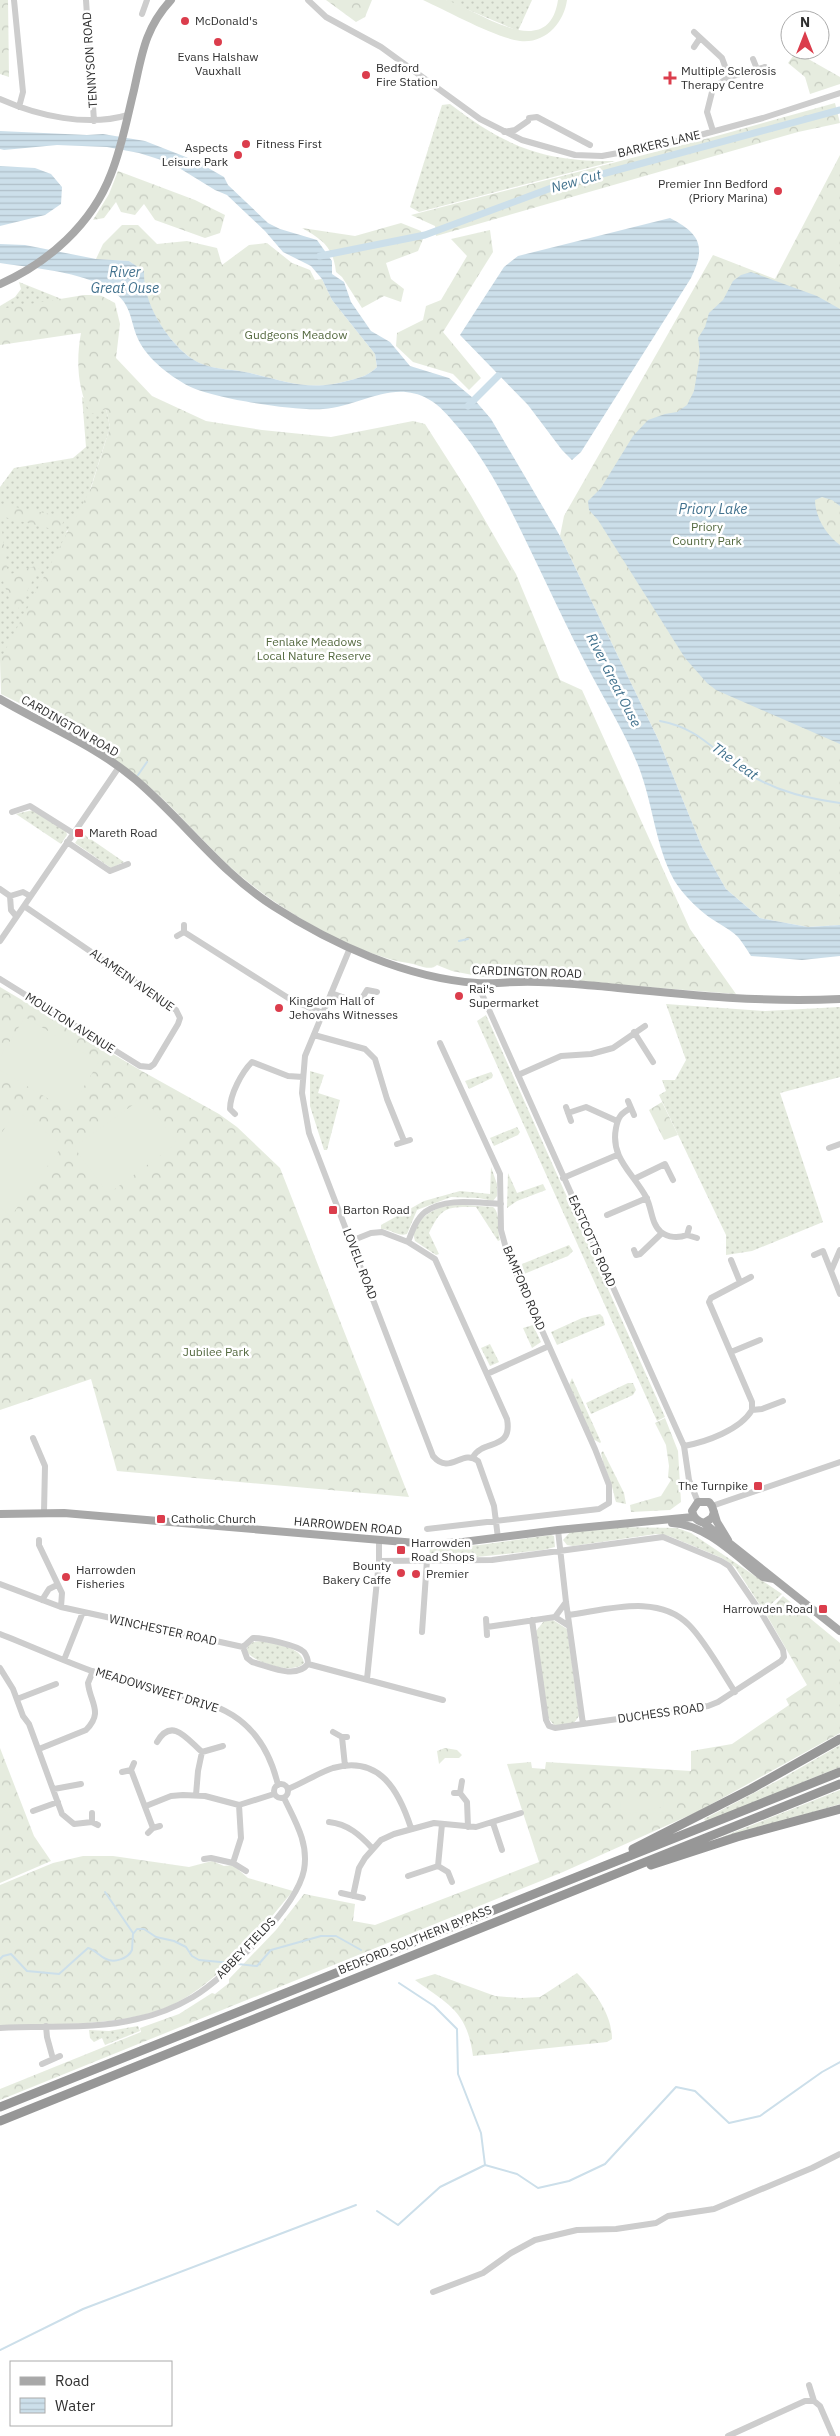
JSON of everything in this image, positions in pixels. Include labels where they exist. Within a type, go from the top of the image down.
[{"type":"highway","points":[[589,1872],[751,1789],[840,1739]]},
{"type":"highway","name":"BEDFORD SOUTHERN BYPASS","points":[[0,2107],[840,1772]]},
{"type":"highway","name":"BEDFORD SOUTHERN BYPASS","points":[[0,2121],[840,1784]]},
{"type":"highway","points":[[592,1882],[738,1837],[840,1809]]},
{"type":"main road","points":[[0,284],[30,269],[53,252],[79,226],[94,207],[110,177],[118,153],[145,40],[156,18],[171,0]]},
{"type":"main road","name":"CARDINGTON ROAD","points":[[0,699],[58,729],[119,767],[157,798],[223,868],[291,917],[350,948],[422,973],[477,983],[560,983],[724,999],[769,1001],[840,999]]},
{"type":"main road","points":[[728,1540],[717,1522],[713,1509],[703,1501],[698,1502],[692,1511],[693,1517],[728,1540],[840,1631]]},
{"type":"main road","points":[[704,1523],[712,1518],[713,1509]]},
{"type":"main road","name":"HARROWDEN ROAD","points":[[0,1514],[44,1512],[115,1516],[428,1544],[498,1538],[636,1521],[661,1521],[693,1517]]},
{"type":"main road","points":[[661,1521],[667,1524],[682,1524],[697,1530],[763,1577],[774,1579]]},
{"type":"street","points":[[14,0],[23,92],[19,107]]},
{"type":"street","name":"TENNYSON ROAD","points":[[86,0],[94,121]]},
{"type":"street","points":[[142,14],[147,0]]},
{"type":"street","name":"BARKERS LANE","points":[[308,0],[326,17],[381,47],[480,119],[503,132],[550,149],[575,154],[602,156],[643,150],[840,93]]},
{"type":"street","points":[[694,32],[722,58],[729,77]]},
{"type":"street","points":[[694,47],[700,38]]},
{"type":"street","points":[[753,59],[756,70]]},
{"type":"street","points":[[713,131],[707,112],[711,94],[718,83],[729,77],[765,67]]},
{"type":"street","points":[[0,99],[19,107],[94,121],[128,115]]},
{"type":"street","points":[[503,132],[515,130],[529,119],[537,117],[590,145]]},
{"type":"street","points":[[0,941],[119,767]]},
{"type":"street","points":[[12,812],[30,806],[73,832]]},
{"type":"street","points":[[67,842],[110,871],[128,864]]},
{"type":"street","points":[[0,889],[10,896]]},
{"type":"street","points":[[10,896],[23,892],[30,896]]},
{"type":"street","points":[[10,896],[11,910],[16,916]]},
{"type":"street","name":"ALAMEIN AVENUE","points":[[24,906],[176,1010],[180,1018],[178,1024],[154,1064],[150,1067],[140,1066]]},
{"type":"street","points":[[177,936],[184,929],[293,1001],[323,1014]]},
{"type":"street","name":"LOVELL ROAD","points":[[350,948],[305,1056],[303,1077],[304,1113],[309,1134],[433,1456],[445,1464],[466,1457],[473,1457]]},
{"type":"street","name":"MOULTON AVENUE","points":[[0,979],[140,1066]]},
{"type":"street","name":"EASTCOTTS ROAD","points":[[477,983],[684,1446],[689,1480],[698,1502]]},
{"type":"street","points":[[331,994],[359,1003],[368,990],[377,992]]},
{"type":"street","points":[[518,1075],[561,1056],[608,1050],[645,1026]]},
{"type":"street","points":[[634,1032],[653,1062]]},
{"type":"street","points":[[314,1036],[365,1049],[371,1053],[379,1068],[387,1099],[404,1142]]},
{"type":"street","name":"BAMFORD ROAD","points":[[440,1043],[500,1174],[501,1230],[507,1252],[609,1485],[609,1503],[599,1509],[496,1522]]},
{"type":"street","points":[[236,1114],[230,1110],[230,1102],[246,1068],[252,1062],[288,1076],[303,1077]]},
{"type":"street","points":[[634,1114],[630,1104],[617,1121],[615,1133],[617,1155],[647,1198],[655,1225],[662,1233],[677,1237],[687,1235],[697,1238]]},
{"type":"street","points":[[571,1121],[567,1110],[586,1107],[617,1121]]},
{"type":"street","points":[[828,1148],[840,1144]]},
{"type":"street","points":[[563,1178],[617,1155]]},
{"type":"street","points":[[634,1178],[665,1164],[673,1180]]},
{"type":"street","points":[[607,1215],[647,1198]]},
{"type":"street","points":[[408,1242],[415,1225],[424,1212],[443,1203],[501,1204]]},
{"type":"street","points":[[687,1235],[689,1228]]},
{"type":"street","points":[[351,1241],[371,1233],[382,1232],[408,1242],[435,1260],[507,1419],[508,1434],[498,1442],[478,1451],[473,1457],[482,1469],[494,1506],[498,1538]]},
{"type":"street","points":[[634,1250],[636,1255],[640,1254],[662,1233]]},
{"type":"street","points":[[831,1271],[840,1250]]},
{"type":"street","points":[[814,1255],[823,1251],[840,1294]]},
{"type":"street","points":[[731,1260],[740,1282]]},
{"type":"street","points":[[684,1446],[694,1444],[740,1423],[752,1410],[752,1402],[709,1302],[711,1298],[751,1277]]},
{"type":"street","points":[[731,1352],[760,1340]]},
{"type":"street","points":[[487,1374],[549,1346]]},
{"type":"street","points":[[752,1410],[762,1410],[783,1401]]},
{"type":"street","points":[[33,1438],[45,1466],[44,1512]]},
{"type":"street","points":[[713,1509],[840,1462]]},
{"type":"street","points":[[428,1529],[496,1522]]},
{"type":"street","points":[[558,1530],[583,1724]]},
{"type":"street","name":"DUCHESS ROAD","points":[[532,1620],[548,1726],[555,1728],[708,1706],[735,1692],[781,1661],[784,1657],[783,1650],[762,1614],[732,1570],[722,1561],[663,1537],[562,1550]]},
{"type":"street","points":[[39,1540],[39,1545],[62,1593],[62,1607]]},
{"type":"street","points":[[367,1679],[379,1561],[379,1541]]},
{"type":"street","points":[[379,1561],[492,1560],[562,1550]]},
{"type":"street","points":[[422,1632],[427,1560]]},
{"type":"street","name":"WINCHESTER ROAD","points":[[0,1584],[62,1607],[243,1647]]},
{"type":"street","points":[[42,1600],[49,1590],[57,1585]]},
{"type":"street","points":[[555,1617],[566,1602]]},
{"type":"street","points":[[568,1615],[635,1606],[652,1606],[668,1610],[690,1625],[735,1692]]},
{"type":"street","points":[[64,1660],[83,1612]]},
{"type":"street","points":[[486,1626],[555,1617],[570,1626]]},
{"type":"street","points":[[486,1619],[488,1634]]},
{"type":"street","name":"MEADOWSWEET DRIVE","points":[[0,1634],[116,1680],[212,1703],[246,1724],[265,1747],[278,1785]]},
{"type":"street","points":[[253,1638],[260,1638],[298,1648],[304,1652],[308,1664],[298,1672],[291,1672],[252,1662],[247,1658],[243,1647],[253,1638]]},
{"type":"street","points":[[308,1664],[443,1700]]},
{"type":"street","points":[[0,1668],[17,1699],[23,1716],[29,1724],[62,1814],[74,1824],[95,1824],[92,1813]]},
{"type":"street","points":[[39,1749],[86,1730],[94,1720],[95,1704],[88,1683],[93,1671]]},
{"type":"street","points":[[17,1699],[56,1684]]},
{"type":"street","points":[[157,1742],[162,1731],[170,1730],[183,1733],[202,1752]]},
{"type":"street","points":[[333,1732],[345,1737],[345,1766]]},
{"type":"street","points":[[202,1752],[223,1746]]},
{"type":"street","points":[[196,1795],[202,1752]]},
{"type":"street","points":[[134,1763],[131,1770],[154,1829]]},
{"type":"street","points":[[274,1794],[279,1798],[284,1798],[288,1789],[325,1771],[345,1766],[369,1769],[387,1779],[399,1796],[411,1828]]},
{"type":"street","points":[[122,1772],[131,1770]]},
{"type":"street","points":[[462,1780],[457,1793],[467,1802],[468,1827]]},
{"type":"street","points":[[54,1789],[81,1784]]},
{"type":"street","points":[[274,1794],[274,1789],[278,1785],[288,1789]]},
{"type":"street","points":[[146,1806],[170,1796],[196,1795],[239,1805],[274,1794]]},
{"type":"street","name":"ABBEY FIELDS","points":[[0,2028],[116,2023],[136,2020],[176,2006],[210,1984],[247,1950],[296,1893],[304,1868],[304,1847],[299,1827],[284,1798]]},
{"type":"street","points":[[33,1811],[58,1802]]},
{"type":"street","points":[[233,1862],[241,1838],[239,1805]]},
{"type":"street","points":[[353,1896],[359,1868],[372,1848],[388,1837],[425,1824],[468,1827],[493,1823],[521,1813]]},
{"type":"street","points":[[330,1822],[339,1820],[355,1831],[372,1848]]},
{"type":"street","points":[[493,1823],[502,1850]]},
{"type":"street","points":[[438,1866],[442,1824]]},
{"type":"street","points":[[204,1859],[211,1858],[233,1862],[246,1871]]},
{"type":"street","points":[[408,1876],[422,1873],[438,1866]]},
{"type":"street","points":[[438,1866],[448,1872],[452,1882]]},
{"type":"street","points":[[341,1893],[363,1898]]},
{"type":"street","points":[[42,2064],[56,2058],[47,2037],[46,2026]]},
{"type":"street","points":[[433,2292],[484,2273],[510,2253],[535,2240],[577,2230],[616,2229],[656,2223],[668,2216],[714,2209],[812,2168],[840,2154]]},
{"type":"street","points":[[809,2385],[814,2401],[820,2406],[833,2436]]},
{"type":"street","points":[[728,2436],[805,2401],[814,2401]]},
{"type":"green space","points":[[0,0],[8,0],[9,77],[0,74]]},
{"type":"green space","points":[[326,0],[372,0],[365,17],[356,22]]},
{"type":"green space","points":[[423,0],[446,0],[510,28],[526,31],[541,29],[552,19],[558,0],[567,0],[562,17],[552,30],[537,39],[520,41],[498,35]]},
{"type":"green space","points":[[445,0],[532,0],[518,31]]},
{"type":"green space","points":[[790,60],[810,60],[840,77],[840,84],[810,94],[805,77],[788,63]]},
{"type":"green space","points":[[835,103],[840,123],[798,132],[436,236],[435,226],[411,215],[713,137]]},
{"type":"green space","points":[[450,104],[489,131],[527,149],[567,159],[615,161],[419,212],[410,207],[442,105]]},
{"type":"green space","name":"Priory Country Park","points":[[840,155],[840,925],[808,927],[760,918],[726,889],[702,847],[658,739],[560,536],[564,516],[713,255],[775,279]]},
{"type":"green space","points":[[118,171],[195,200],[225,215],[220,233],[205,238],[155,220],[144,204],[135,215],[121,212],[116,202],[104,218],[93,220],[109,194]]},
{"type":"green space","points":[[401,223],[421,231],[423,239],[418,251],[386,263],[391,279],[404,289],[401,302],[384,296],[362,308],[342,277],[336,272],[335,263],[326,245],[316,236],[302,228],[355,236]]},
{"type":"green space","name":"Gudgeons Meadow","points":[[122,225],[138,225],[157,244],[187,241],[217,248],[222,265],[249,245],[267,243],[292,263],[310,270],[315,280],[322,279],[332,300],[375,354],[377,367],[368,374],[355,379],[336,384],[311,385],[288,382],[242,371],[210,367],[195,361],[179,348],[156,318],[147,295],[143,271],[129,261],[96,259],[103,244]]},
{"type":"green space","points":[[490,230],[493,252],[443,332],[481,378],[469,390],[453,374],[413,362],[396,346],[397,333],[423,320],[426,306],[441,300],[467,256],[451,239]]},
{"type":"green space","points":[[19,282],[74,304],[0,316],[0,306],[15,297],[21,289]]},
{"type":"green space","name":"Fenlake Meadows Local Nature Reserve","points":[[84,295],[100,295],[115,303],[120,324],[116,358],[152,396],[206,421],[262,430],[331,437],[413,421],[425,424],[471,496],[516,574],[560,680],[582,690],[690,929],[736,994],[533,978],[483,977],[452,971],[437,965],[431,968],[423,967],[385,958],[361,949],[310,924],[262,893],[224,861],[154,790],[113,758],[66,728],[1,694],[0,660],[67,533],[72,519],[75,519],[91,488],[110,427],[106,409],[91,414],[86,405],[80,385],[78,364],[81,333],[0,345],[0,309]]},
{"type":"green space","points":[[82,397],[106,409],[110,427],[79,520],[66,532],[76,534],[0,661],[0,487],[14,468],[73,458],[86,447]]},
{"type":"green space","points":[[0,504],[65,517],[60,531],[0,516]]},
{"type":"green space","points":[[0,516],[8,575],[41,564],[15,615],[3,581],[0,582]]},
{"type":"green space","points":[[33,810],[66,831],[67,835],[61,844],[16,814]]},
{"type":"green space","points":[[82,833],[124,862],[111,868],[75,843]]},
{"type":"green space","name":"Jubilee Park","points":[[0,987],[140,1070],[219,1114],[237,1127],[280,1168],[409,1497],[117,1471],[91,1379],[0,1410]]},
{"type":"green space","points":[[666,1004],[765,1011],[840,1007],[840,1077],[780,1093],[823,1222],[752,1251],[726,1255],[726,1235],[659,1095],[666,1091],[662,1080],[675,1080],[686,1060]]},
{"type":"green space","points":[[486,1015],[665,1417],[657,1421],[477,1021]]},
{"type":"green space","points":[[25,1017],[99,1062],[69,1111],[0,1070],[0,1057]]},
{"type":"green space","points":[[310,1071],[324,1075],[318,1093],[340,1100],[327,1150],[324,1150],[310,1106]]},
{"type":"green space","points":[[491,1072],[492,1078],[469,1089],[465,1081]]},
{"type":"green space","points":[[144,1097],[177,1143],[108,1194],[74,1147]]},
{"type":"green space","points":[[662,1102],[678,1135],[664,1140],[649,1110]]},
{"type":"green space","points":[[17,1111],[63,1145],[11,1216],[0,1208],[0,1135]]},
{"type":"green space","points":[[517,1127],[520,1132],[518,1135],[494,1146],[490,1138]]},
{"type":"green space","points":[[491,1167],[497,1184],[497,1196],[493,1201],[479,1198],[451,1197],[417,1210],[407,1234],[404,1235],[381,1229],[381,1225],[424,1201],[460,1191],[490,1194]]},
{"type":"green space","points":[[508,1173],[517,1193],[543,1184],[546,1190],[517,1201],[507,1208]]},
{"type":"green space","points":[[452,1204],[493,1207],[497,1213],[500,1240],[498,1241],[476,1207],[466,1207],[447,1210],[442,1213],[434,1224],[429,1233],[439,1254],[436,1255],[415,1241],[414,1234],[419,1221],[438,1208]]},
{"type":"green space","points":[[569,1245],[573,1251],[568,1256],[524,1274],[522,1264]]},
{"type":"green space","points":[[600,1314],[605,1325],[557,1345],[551,1332],[582,1318]]},
{"type":"green space","points":[[533,1325],[541,1342],[532,1348],[523,1328]]},
{"type":"green space","points":[[490,1344],[499,1362],[490,1366],[481,1348]]},
{"type":"green space","points":[[572,1378],[600,1443],[593,1439],[569,1385]]},
{"type":"green space","points":[[628,1383],[633,1383],[636,1390],[633,1395],[591,1414],[586,1403]]},
{"type":"green space","points":[[665,1418],[678,1451],[681,1502],[670,1510],[631,1512],[630,1505],[661,1496],[671,1480],[668,1477],[669,1466],[666,1445],[655,1423]]},
{"type":"green space","points":[[603,1451],[624,1493],[626,1504],[616,1502],[602,1459],[601,1453]]},
{"type":"green space","points":[[612,1527],[677,1528],[691,1533],[782,1594],[764,1611],[735,1567],[722,1558],[669,1536],[656,1534],[573,1546],[567,1545],[563,1540],[570,1532]]},
{"type":"green space","points":[[554,1536],[555,1547],[543,1550],[467,1558],[429,1557],[430,1548],[480,1545]]},
{"type":"green space","points":[[783,1596],[840,1643],[840,1733],[699,1811],[563,1872],[0,2100],[0,2089],[141,2032],[140,2028],[179,2014],[212,1993],[215,1994],[229,1983],[229,1979],[276,1930],[304,1894],[355,1904],[353,1921],[375,1925],[539,1862],[507,1764],[531,1762],[532,1768],[545,1769],[546,1762],[691,1771],[691,1751],[732,1744],[789,1705],[786,1699],[807,1685],[766,1614]]},
{"type":"green space","points":[[553,1620],[567,1629],[579,1716],[574,1723],[555,1726],[548,1718],[536,1631],[544,1621]]},
{"type":"green space","points":[[260,1641],[293,1649],[302,1657],[304,1663],[292,1668],[284,1668],[258,1660],[247,1652],[247,1649],[250,1644]]},
{"type":"green space","points":[[840,1745],[840,1767],[706,1822],[704,1819],[781,1779]]},
{"type":"green space","points":[[0,1748],[34,1836],[51,1861],[0,1883]]},
{"type":"green space","points":[[445,1748],[457,1750],[462,1755],[459,1758],[445,1758],[439,1764],[437,1751]]},
{"type":"green space","points":[[840,1790],[840,1804],[723,1839],[722,1837]]},
{"type":"green space","points":[[662,1794],[664,1807],[621,1815],[620,1802]]},
{"type":"green space","points":[[83,1856],[113,1856],[189,1867],[212,1861],[224,1866],[233,1865],[248,1878],[293,1891],[253,1938],[222,1970],[189,1996],[172,2005],[131,2018],[109,2021],[0,2026],[0,1885],[53,1863]]},
{"type":"green space","points":[[577,1973],[601,2003],[609,2021],[612,2039],[607,2042],[473,2056],[470,2041],[461,2019],[447,2003],[415,1980],[435,1974],[495,1996],[521,1998],[540,1997]]},
{"type":"green space","points":[[138,2026],[140,2031],[105,2045],[102,2038],[94,2042],[90,2038],[89,2030],[109,2031]]},
{"type":"water","name":"River Great Ouse","points":[[0,131],[103,134],[145,141],[196,161],[224,177],[228,185],[268,223],[280,229],[317,240],[332,261],[332,274],[344,282],[351,302],[371,331],[390,342],[410,366],[449,378],[473,398],[491,419],[560,536],[658,739],[702,847],[726,889],[760,918],[808,927],[840,925],[840,956],[802,960],[751,956],[738,937],[701,911],[677,885],[662,853],[643,779],[627,741],[582,657],[518,524],[495,481],[467,439],[436,404],[415,394],[402,392],[376,396],[337,407],[323,409],[294,408],[238,400],[193,388],[169,374],[148,354],[138,339],[127,307],[114,292],[101,284],[85,278],[0,263],[0,244],[25,245],[96,259],[129,261],[144,271],[147,295],[151,306],[171,339],[188,356],[210,367],[311,385],[336,384],[368,374],[377,367],[375,354],[332,300],[322,279],[311,266],[283,252],[265,231],[227,195],[215,190],[171,163],[139,153],[107,147],[57,145],[4,150],[0,149]]},
{"type":"water","points":[[0,166],[35,168],[51,174],[62,187],[61,204],[45,215],[0,226]]},
{"type":"water","points":[[670,218],[688,230],[698,242],[699,250],[696,267],[691,278],[581,452],[572,460],[562,450],[528,405],[460,335],[504,267],[518,256]]},
{"type":"water","name":"Priory Lake","points":[[751,272],[817,296],[840,309],[840,506],[832,500],[822,497],[815,500],[819,519],[831,537],[840,545],[840,744],[716,690],[707,683],[685,658],[598,520],[589,510],[588,501],[601,488],[633,436],[648,420],[677,412],[687,405],[694,391],[700,356],[698,338],[705,327],[709,313],[723,300],[733,281],[741,275]]},
{"type":"waterway","name":"New Cut","points":[[320,256],[425,235],[554,187],[840,110]]},
{"type":"waterway","points":[[468,406],[498,376]]},
{"type":"waterway","name":"The Leat","points":[[660,721],[688,730],[740,769],[763,782],[795,794],[840,803]]},
{"type":"waterway","points":[[138,775],[147,762]]},
{"type":"waterway","points":[[459,941],[468,939]]},
{"type":"waterway","points":[[105,1892],[133,1933]]},
{"type":"waterway","points":[[0,1959],[11,1954],[27,1971],[59,1974],[88,1948],[109,1960],[124,1958],[132,1950],[133,1934],[137,1929],[144,1929],[156,1937],[174,1941],[186,1947],[192,1956],[199,1960],[231,1963]]},
{"type":"waterway","points":[[238,1964],[257,1966],[271,1950],[321,1936],[336,1936],[361,1950]]},
{"type":"waterway","points":[[399,1983],[434,2006],[457,2029],[458,2074],[481,2133],[485,2165],[517,2174],[538,2188],[569,2181],[605,2164],[676,2087],[695,2091],[729,2123],[760,2116],[822,2072],[840,2062]]},
{"type":"waterway","points":[[377,2211],[398,2225],[440,2187],[485,2165]]},
{"type":"waterway","points":[[0,2350],[83,2309],[356,2205]]},
{"type":"place","name":"McDonald's","points":[[185,21]]},
{"type":"place","name":"Evans Halshaw Vauxhall","points":[[218,42]]},
{"type":"place","name":"Bedford Fire Station","points":[[366,75]]},
{"type":"place","name":"Multiple Sclerosis Therapy Centre","points":[[670,78]]},
{"type":"place","name":"Fitness First","points":[[246,144]]},
{"type":"place","name":"Aspects Leisure Park","points":[[238,155]]},
{"type":"place","name":"Premier Inn Bedford (Priory Marina)","points":[[778,191]]},
{"type":"place","name":"Mareth Road","points":[[79,833]]},
{"type":"place","name":"Rai's Supermarket","points":[[459,996]]},
{"type":"place","name":"Kingdom Hall of Jehovahs Witnesses","points":[[279,1008]]},
{"type":"place","name":"Barton Road","points":[[333,1210]]},
{"type":"place","name":"The Turnpike","points":[[758,1486]]},
{"type":"place","name":"Catholic Church","points":[[161,1519]]},
{"type":"place","name":"Harrowden Road Shops","points":[[401,1550]]},
{"type":"place","name":"Bounty Bakery Caffe","points":[[401,1573]]},
{"type":"place","name":"Premier","points":[[416,1574]]},
{"type":"place","name":"Harrowden Fisheries","points":[[66,1577]]},
{"type":"place","name":"Harrowden Road","points":[[823,1609]]}]
